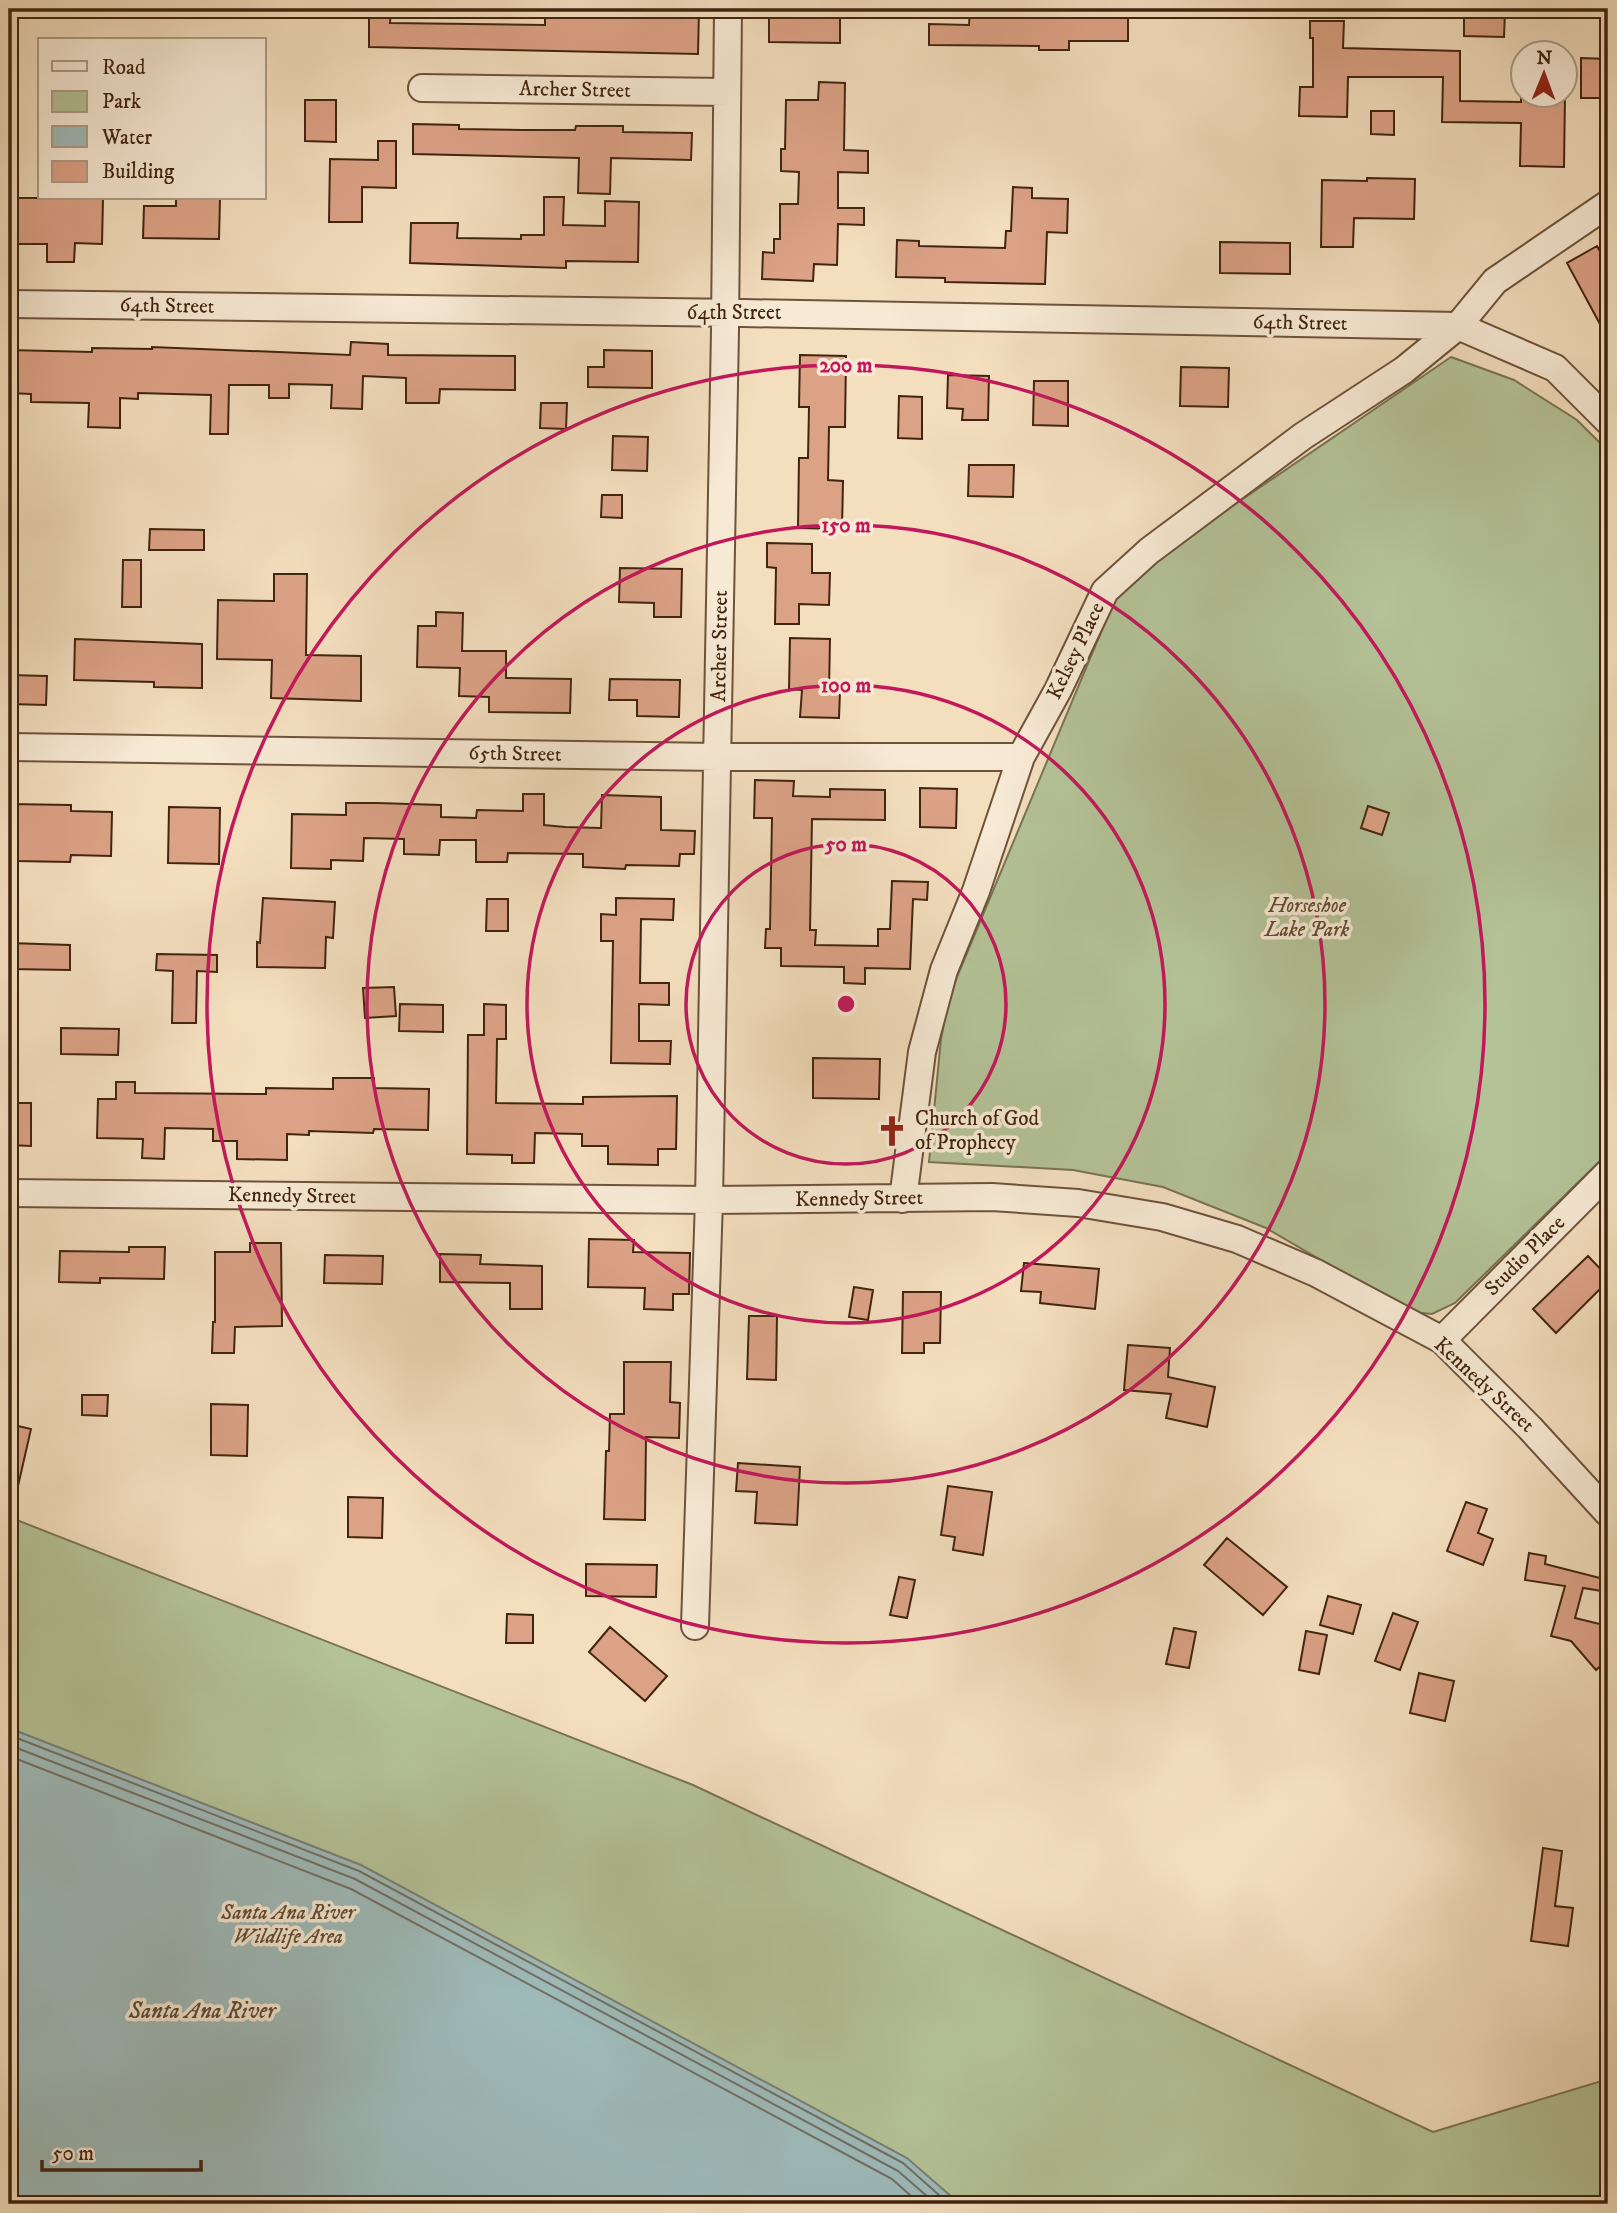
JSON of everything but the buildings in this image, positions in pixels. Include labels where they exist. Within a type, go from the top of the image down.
[{"type":"street","name":"Archer Street","points":[[695,1626],[709,1200],[728,9]]},
{"type":"street","name":"Archer Street","points":[[422,88],[727,92]]},
{"type":"street","name":"Kelsey Place","points":[[903,1199],[922,1052],[944,970],[976,891],[1021,757],[1058,690],[1105,591],[1149,551],[1303,436],[1404,370],[1458,326],[1495,281],[1608,204]]},
{"type":"street","name":"64th Street","points":[[9,304],[1458,326]]},
{"type":"street","points":[[1458,326],[1555,368],[1608,421]]},
{"type":"street","name":"65th Street","points":[[9,747],[718,757],[1021,757]]},
{"type":"street","name":"Studio Place","points":[[1442,1340],[1608,1172]]},
{"type":"street","name":"Kennedy Street","points":[[9,1193],[709,1200],[992,1196],[1078,1203],[1162,1217],[1237,1239],[1316,1273],[1442,1340],[1530,1428],[1608,1513]]},
{"type":"green space","name":"Horseshoe Lake Park","points":[[1451,357],[1514,380],[1577,420],[1608,451],[1608,1153],[1455,1303],[1432,1314],[1410,1312],[1266,1228],[1163,1187],[1073,1170],[929,1162],[941,1039],[949,996],[1114,601],[1168,550]]},
{"type":"green space","name":"Santa Ana River Wildlife Area","points":[[9,1517],[693,1785],[1433,2132],[1608,2079],[1608,2204],[9,2204]]},
{"type":"water","name":"Santa Ana River","points":[[9,1728],[361,1865],[907,2158],[960,2204],[9,2204]]},
{"type":"place","name":"Church of God of Prophecy","points":[[892,1131]]}]
